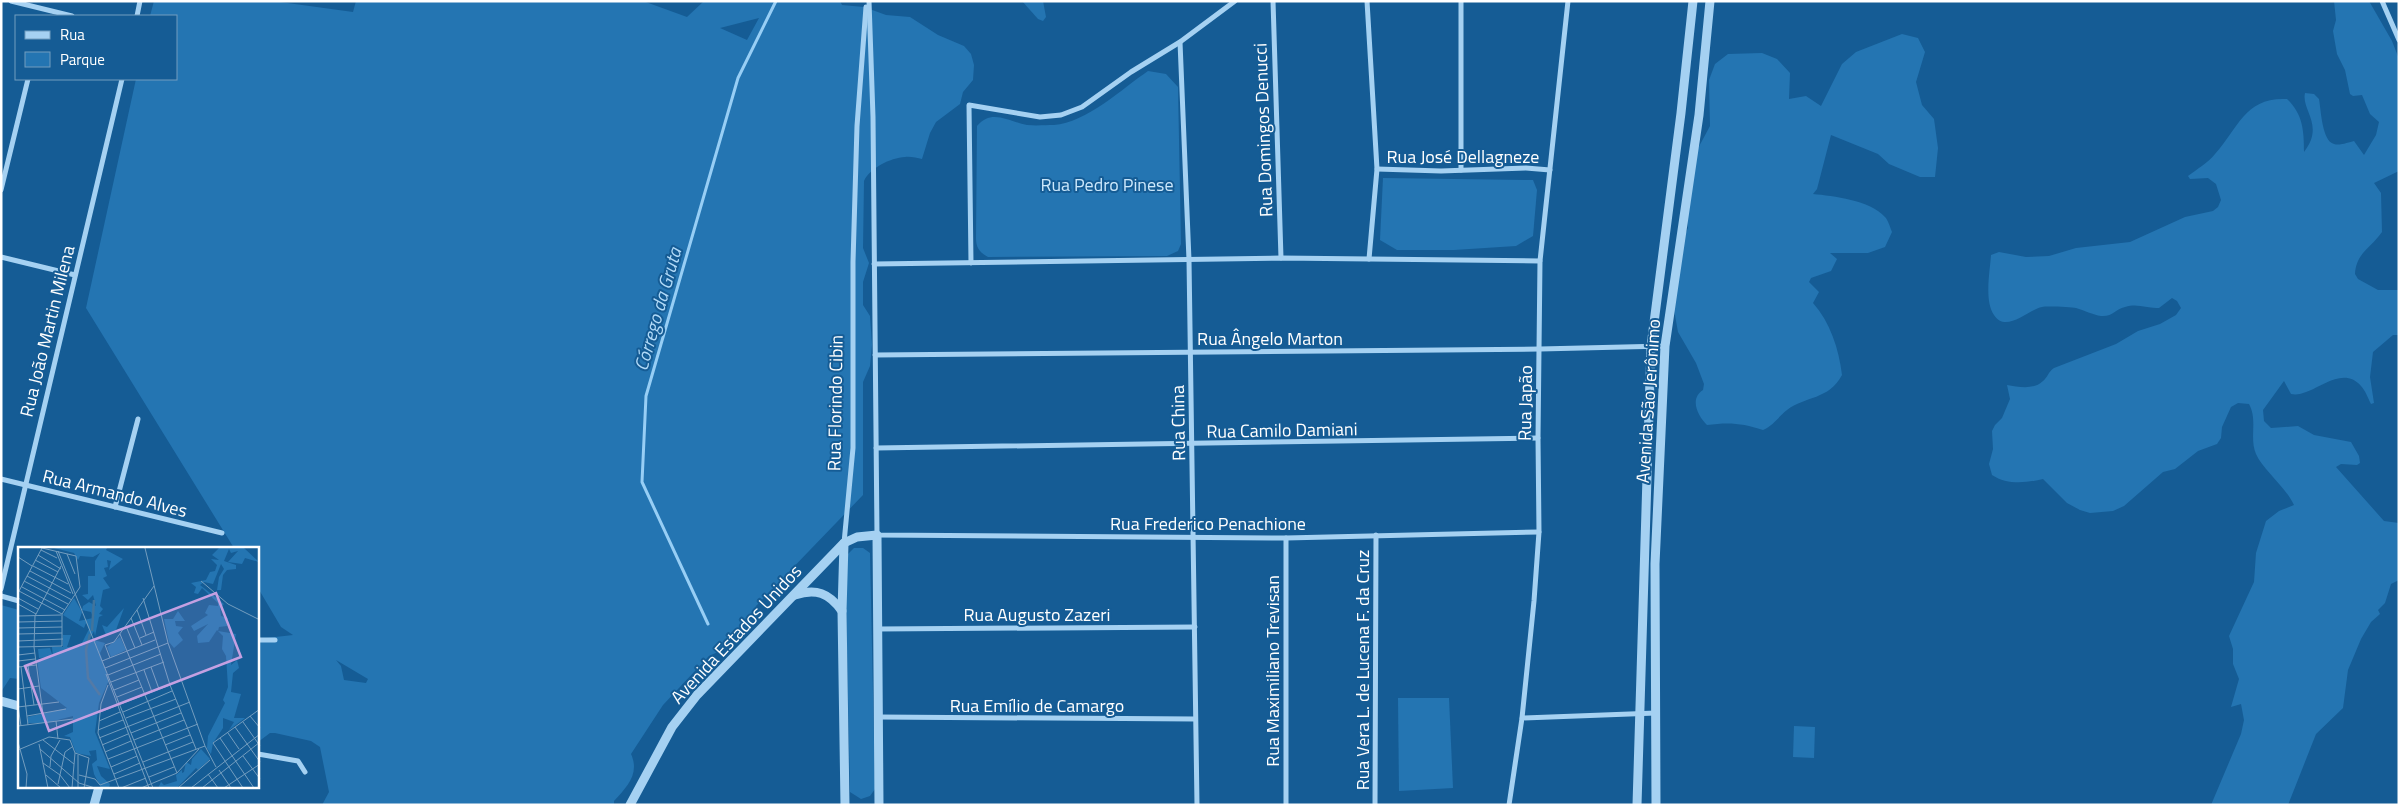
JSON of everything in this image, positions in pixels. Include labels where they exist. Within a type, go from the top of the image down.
[{"type":"street","points":[[11,1],[67,15]]},
{"type":"street","points":[[136,15],[140,1]]},
{"type":"street","name":"Rua Florindo Cibin","points":[[868,1],[873,117],[879,805]]},
{"type":"street","name":"Rua Florindo Cibin","points":[[845,805],[842,611],[844,544],[853,448],[853,262],[857,126],[868,1]]},
{"type":"street","points":[[971,263],[969,106],[1040,117],[1061,115],[1082,107],[1131,72],[1180,42],[1235,1]]},
{"type":"street","name":"Rua Domingos Denucci","points":[[1273,1],[1280,258]]},
{"type":"street","points":[[1367,1],[1377,169],[1369,260]]},
{"type":"street","points":[[1461,1],[1461,170]]},
{"type":"street","name":"Rua Japão","points":[[1509,805],[1522,718],[1539,532],[1540,261],[1568,1]]},
{"type":"street","name":"Avenida São Jerônimo","points":[[1637,805],[1651,346],[1678,137],[1693,1]]},
{"type":"street","name":"Avenida São Jerônimo","points":[[1656,805],[1655,564],[1665,346],[1695,138],[1710,1]]},
{"type":"street","points":[[2382,1],[2399,40]]},
{"type":"street","points":[[42,15],[44,10]]},
{"type":"street","name":"Rua China","points":[[1180,42],[1189,260],[1196,627],[1195,719],[1197,805]]},
{"type":"street","points":[[1,190],[28,80]]},
{"type":"street","name":"Rua João Martin Milena","points":[[1,589],[24,485],[122,80]]},
{"type":"street","points":[[1678,137],[1695,138]]},
{"type":"street","name":"Rua José Dellagneze","points":[[1377,169],[1461,170],[1526,168],[1550,170]]},
{"type":"street","points":[[1,257],[75,275]]},
{"type":"street","points":[[874,264],[1280,258],[1540,261]]},
{"type":"street","name":"Rua Ângelo Marton","points":[[875,355],[1540,349],[1665,346]]},
{"type":"street","points":[[115,507],[138,419]]},
{"type":"street","name":"Rua Camilo Damiani","points":[[876,448],[1192,445],[1538,438]]},
{"type":"street","name":"Rua Armando Alves","points":[[1,479],[222,533]]},
{"type":"street","name":"Rua Frederico Penachione","points":[[877,535],[1286,538],[1539,532]]},
{"type":"street","points":[[844,544],[857,537],[877,535]]},
{"type":"street","name":"Rua Vera L. de Lucena F. da Cruz","points":[[1375,805],[1376,535]]},
{"type":"street","name":"Rua Maximiliano Trevisan","points":[[1286,538],[1286,805]]},
{"type":"street","name":"Avenida Estados Unidos","points":[[630,805],[672,728],[697,695],[844,544]]},
{"type":"street","points":[[794,595],[808,591],[822,592],[834,599],[842,611]]},
{"type":"street","points":[[1,596],[18,601]]},
{"type":"street","name":"Rua Augusto Zazeri","points":[[878,629],[1196,627]]},
{"type":"street","points":[[259,640],[275,640]]},
{"type":"street","points":[[1,701],[18,706]]},
{"type":"street","points":[[1522,718],[1639,713],[1656,714]]},
{"type":"street","name":"Rua Emílio de Camargo","points":[[879,717],[1195,719]]},
{"type":"street","points":[[259,754],[298,761],[305,772]]},
{"type":"street","points":[[94,805],[99,788]]},
{"type":"green space","points":[[154,1],[273,1],[353,12],[356,1],[643,1],[687,17],[704,1],[840,1],[842,5],[864,7],[886,15],[910,17],[938,35],[964,46],[971,54],[974,65],[973,80],[963,92],[960,104],[936,122],[930,133],[922,159],[907,157],[887,162],[871,172],[864,181],[863,248],[869,263],[863,282],[863,305],[870,316],[872,345],[870,366],[863,382],[863,495],[756,606],[759,608],[741,635],[727,648],[709,656],[663,705],[631,754],[634,768],[631,780],[614,801],[614,805],[322,805],[329,792],[320,747],[311,741],[275,733],[270,733],[259,741],[259,639],[293,635],[281,627],[259,590],[259,547],[233,547],[86,308],[136,80],[178,80],[178,15],[150,15]],"holes":[[[759,18],[747,40],[720,28]],[[336,660],[368,679],[366,683],[344,680],[341,666]]]},
{"type":"green space","points":[[1022,1],[1043,1],[1046,17],[1043,21],[1038,19]]},
{"type":"green space","points":[[2334,1],[2369,1],[2392,41],[2399,59],[2399,171],[2374,183],[2381,193],[2382,232],[2361,256],[2355,274],[2358,279],[2378,290],[2399,290],[2399,335],[2393,335],[2373,352],[2370,377],[2374,403],[2371,404],[2362,388],[2353,380],[2335,379],[2299,394],[2291,394],[2284,381],[2263,410],[2264,421],[2271,428],[2298,426],[2314,435],[2351,442],[2359,456],[2360,463],[2357,465],[2341,464],[2336,467],[2384,521],[2399,523],[2399,580],[2391,584],[2385,603],[2378,610],[2380,614],[2371,622],[2361,639],[2348,670],[2343,708],[2316,734],[2288,805],[2211,805],[2241,734],[2244,720],[2241,704],[2231,707],[2239,679],[2233,664],[2233,649],[2229,636],[2254,582],[2256,553],[2266,521],[2279,511],[2294,505],[2256,454],[2253,442],[2253,416],[2249,404],[2238,403],[2231,407],[2222,427],[2221,438],[2217,444],[2198,451],[2175,469],[2163,472],[2124,506],[2113,511],[2090,513],[2080,510],[2067,503],[2043,479],[2010,482],[1992,475],[1989,464],[1993,449],[1992,431],[2002,418],[2010,399],[2007,385],[2035,386],[2045,379],[2054,368],[2116,344],[2138,331],[2160,324],[2176,315],[2181,308],[2177,301],[2172,298],[2159,308],[2130,306],[2105,316],[2095,315],[2076,308],[2044,307],[2018,319],[2005,322],[1999,320],[1994,315],[1989,302],[1988,286],[1991,255],[1999,252],[2026,257],[2049,256],[2076,248],[2130,242],[2185,217],[2213,211],[2218,207],[2221,200],[2216,184],[2208,178],[2190,179],[2188,176],[2212,157],[2244,116],[2261,103],[2287,99],[2302,123],[2304,152],[2312,134],[2311,119],[2306,106],[2305,93],[2314,94],[2319,99],[2321,117],[2330,142],[2339,145],[2354,141],[2364,155],[2376,135],[2379,122],[2370,114],[2362,95],[2353,96],[2350,94],[2345,70],[2337,54],[2333,31],[2336,20]]},
{"type":"green space","points":[[1902,34],[1918,38],[1925,52],[1916,82],[1922,105],[1934,119],[1938,148],[1935,177],[1920,177],[1889,164],[1878,154],[1831,135],[1817,189],[1813,194],[1851,200],[1870,207],[1885,217],[1892,232],[1885,247],[1868,253],[1830,253],[1837,259],[1831,271],[1811,278],[1809,282],[1819,292],[1813,303],[1819,310],[1833,336],[1839,355],[1842,375],[1830,389],[1794,406],[1763,430],[1735,424],[1707,425],[1696,408],[1696,398],[1703,390],[1704,384],[1696,363],[1678,332],[1673,304],[1681,243],[1688,228],[1685,204],[1696,152],[1710,126],[1709,80],[1715,64],[1728,54],[1762,53],[1777,59],[1790,73],[1789,99],[1806,96],[1821,106],[1842,64],[1856,52]]},
{"type":"green space","name":"Rua Pedro Pinese","points":[[1148,71],[1166,74],[1178,87],[1181,244],[1178,251],[1167,256],[988,257],[982,253],[977,247],[976,238],[977,126],[989,118],[995,117],[1030,125],[1066,123],[1104,104]]},
{"type":"green space","points":[[1383,178],[1533,180],[1537,190],[1533,236],[1516,246],[1454,250],[1397,250],[1380,240]]},
{"type":"green space","points":[[854,548],[863,548],[870,553],[875,789],[870,796],[861,799],[850,792],[845,557]]},
{"type":"green space","points":[[1,605],[18,610],[18,679],[10,678],[1,692]]},
{"type":"green space","points":[[1398,698],[1449,698],[1453,788],[1399,791]]},
{"type":"green space","points":[[1794,726],[1815,727],[1814,758],[1793,757]]},
{"type":"waterway","name":"Córrego da Gruta","points":[[708,624],[642,482],[646,396],[738,78],[776,1]]}]
